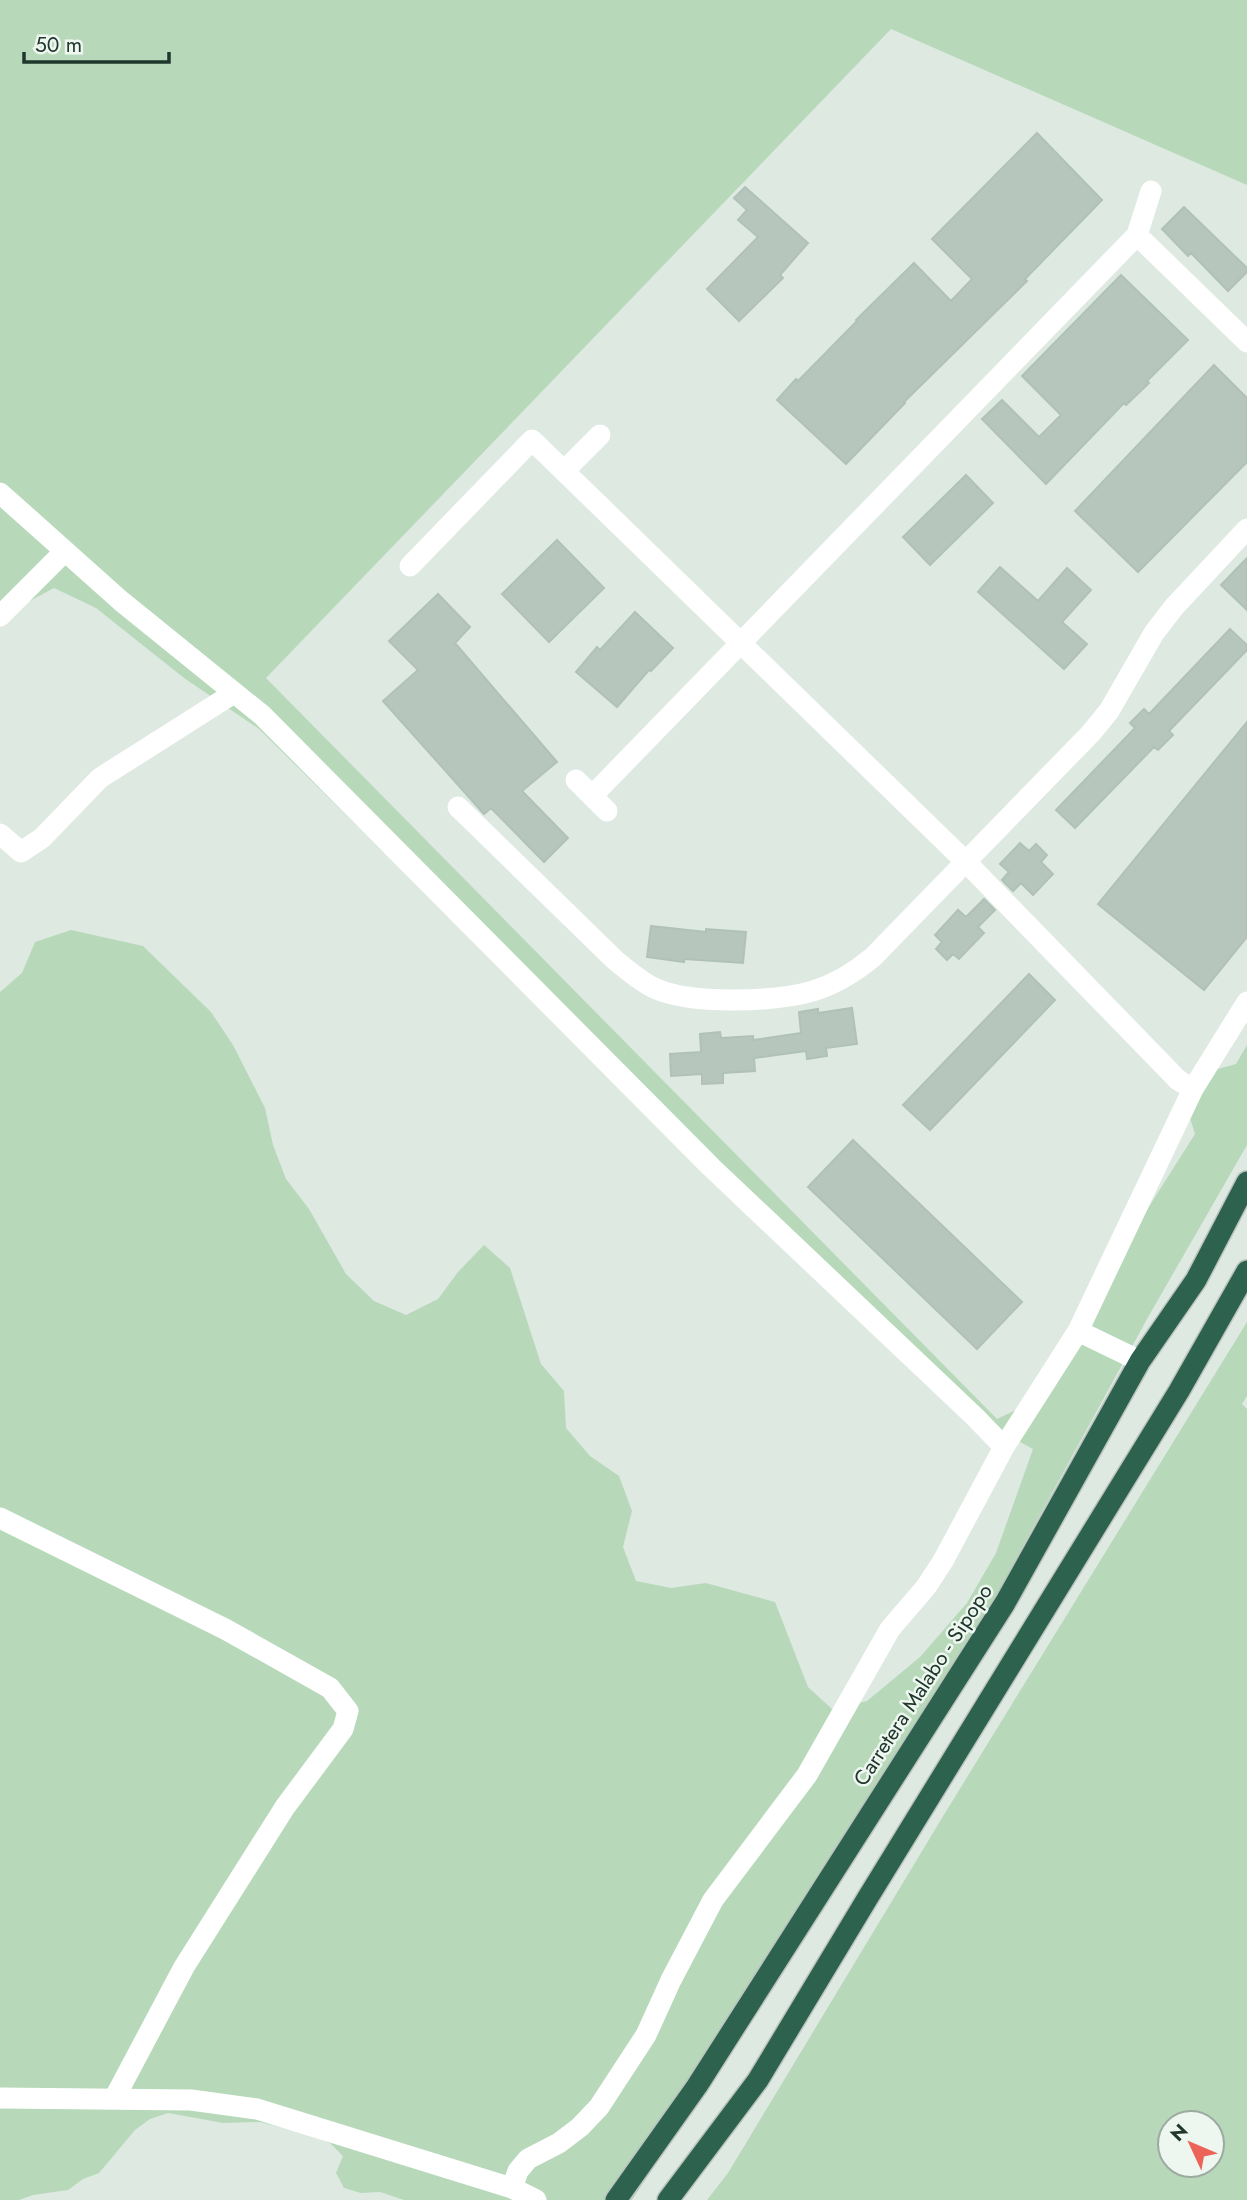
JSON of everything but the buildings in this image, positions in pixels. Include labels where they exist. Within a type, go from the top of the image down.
[{"type":"highway","name":"Carretera Malabo - Sipopo","points":[[615,2200],[697,2086],[1005,1603],[1140,1361],[1196,1280],[1247,1182]]},
{"type":"highway","points":[[668,2200],[758,2080],[1179,1391],[1247,1271]]},
{"type":"street","points":[[576,780],[599,804],[741,643],[1137,235],[1151,191]]},
{"type":"street","points":[[1137,235],[1247,342]]},
{"type":"street","points":[[564,471],[600,435]]},
{"type":"street","points":[[411,566],[532,440],[966,862],[1178,1080],[1193,1089]]},
{"type":"street","points":[[0,493],[121,601],[262,715],[711,1167],[975,1416],[1003,1447]]},
{"type":"street","points":[[458,807],[632,975],[654,988],[673,995],[737,999],[788,996],[812,991],[836,982],[873,957],[1091,733],[1109,710],[1154,633],[1174,607],[1247,529]]},
{"type":"street","points":[[0,616],[65,551]]},
{"type":"street","points":[[0,834],[21,852],[42,838],[100,778],[234,693]]},
{"type":"street","points":[[512,2189],[518,2171],[528,2159],[559,2143],[580,2127],[599,2107],[656,2017],[671,1980],[713,1900],[807,1774],[890,1629],[926,1587],[943,1561],[1003,1447],[1077,1331],[1193,1089],[1247,1002]]},
{"type":"street","points":[[1077,1331],[1140,1361]]},
{"type":"street","points":[[0,1518],[225,1629],[330,1688],[348,1711],[343,1729],[285,1807],[184,1967],[114,2099]]},
{"type":"street","points":[[0,2098],[191,2100],[257,2109],[512,2189],[535,2199]]},
{"type":"green space","points":[[0,0],[1247,0],[1247,185],[891,29],[266,678],[997,1419],[1022,1407],[1195,1134],[1178,1080],[1236,1064],[1247,1045],[1247,1145],[1147,1319],[992,1603],[1007,1604],[776,1982],[632,2200],[404,2200],[380,2192],[361,2193],[344,2188],[336,2173],[343,2156],[330,2143],[312,2135],[260,2122],[223,2123],[168,2113],[150,2119],[135,2130],[99,2173],[83,2179],[68,2190],[19,2200],[0,2200],[0,992],[22,973],[35,942],[71,930],[143,946],[211,1012],[233,1045],[265,1108],[273,1145],[286,1179],[309,1209],[346,1274],[374,1301],[406,1315],[438,1299],[458,1272],[484,1245],[510,1268],[541,1364],[564,1391],[566,1428],[590,1456],[619,1476],[632,1511],[623,1547],[636,1581],[671,1588],[706,1583],[775,1602],[808,1687],[832,1709],[867,1701],[920,1657],[967,1603],[996,1553],[1033,1449],[953,1406],[774,1237],[259,729],[184,678],[96,608],[54,588],[0,617]]},
{"type":"green space","points":[[1247,1322],[1247,1396],[1242,1404],[1247,1409],[1247,2200],[707,2200],[728,2173],[945,1813]]}]
